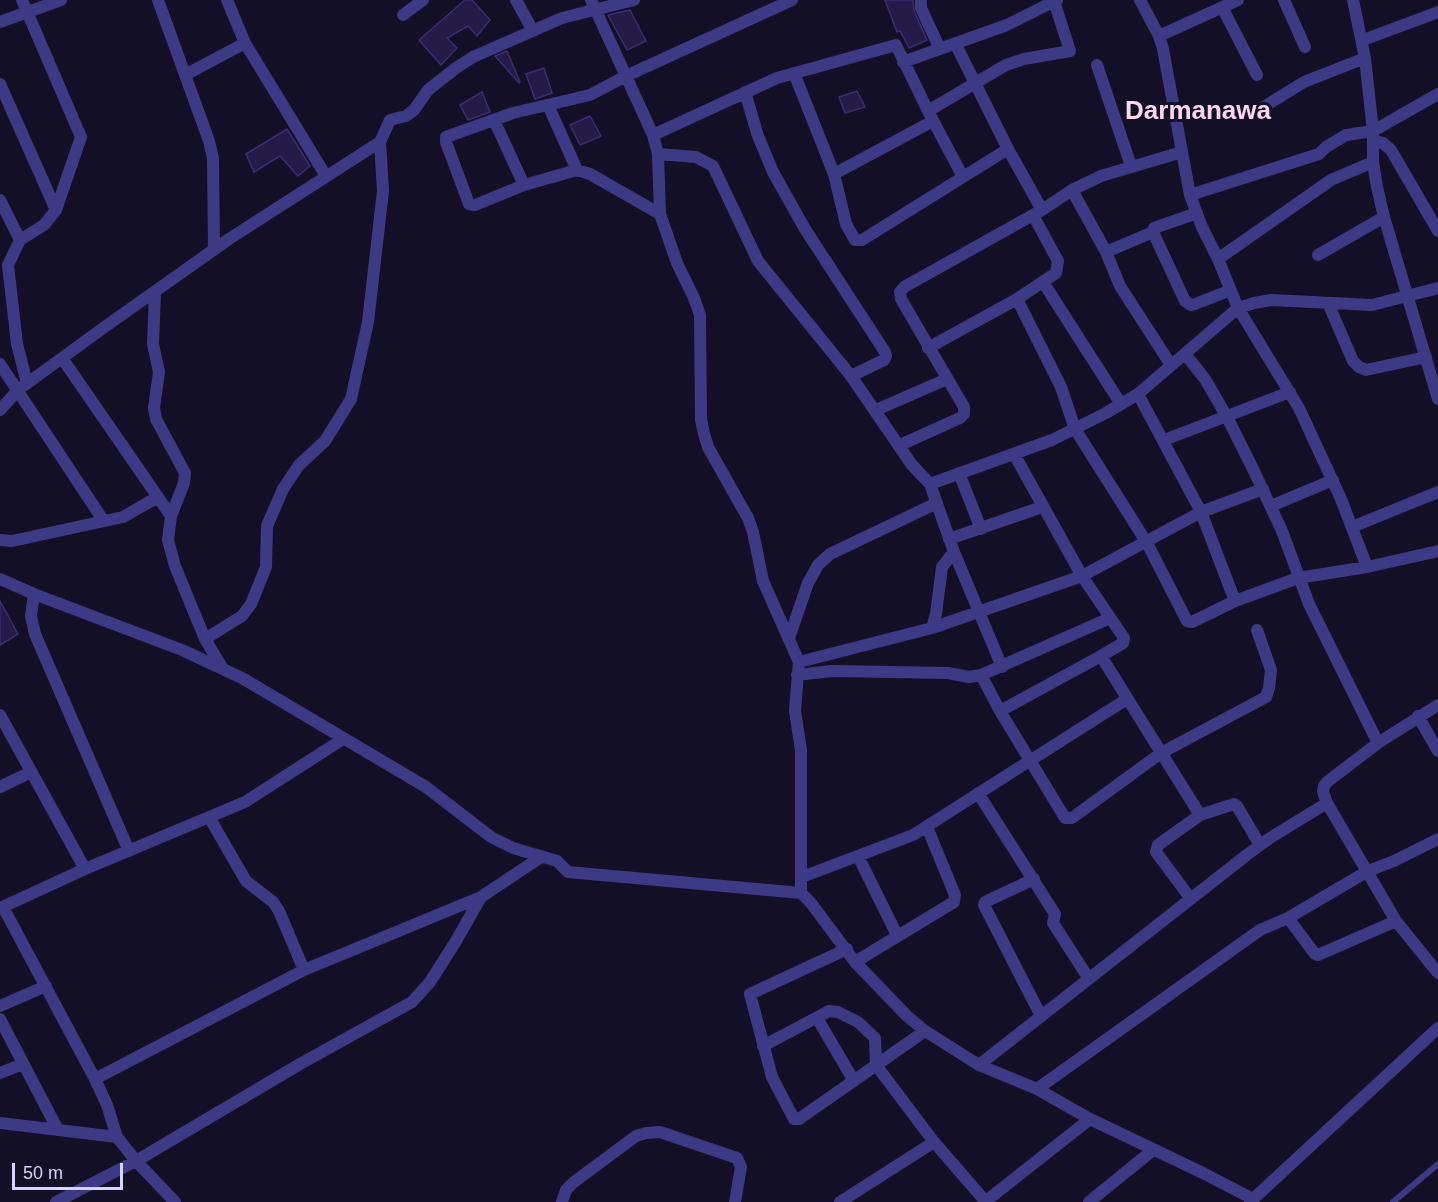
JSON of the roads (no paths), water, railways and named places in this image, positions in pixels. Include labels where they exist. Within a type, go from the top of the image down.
[{"type":"street","points":[[22,0],[81,137],[56,210],[44,225],[20,240],[8,265],[22,386]]},
{"type":"street","points":[[0,22],[61,0]]},
{"type":"street","points":[[158,0],[209,141],[213,158],[214,250]]},
{"type":"street","points":[[227,0],[245,43],[326,176]]},
{"type":"street","points":[[403,15],[423,0]]},
{"type":"street","points":[[516,0],[533,31]]},
{"type":"street","points":[[205,639],[242,616],[251,604],[266,567],[267,526],[283,489],[299,465],[325,441],[351,399],[368,322],[383,191],[380,142],[388,122],[392,118],[406,116],[414,110],[428,90],[473,57],[594,4],[634,0]]},
{"type":"street","points":[[660,214],[590,174],[578,170],[524,185],[475,205],[469,204],[446,137],[513,113],[590,95],[626,76],[792,0]]},
{"type":"street","points":[[921,0],[921,8],[940,49]]},
{"type":"street","points":[[1140,0],[1158,36],[1190,195],[1197,213],[1238,308],[1290,392],[1333,480],[1367,567]]},
{"type":"street","points":[[1158,36],[1238,0]]},
{"type":"street","points":[[1284,0],[1305,47]]},
{"type":"street","points":[[1353,0],[1363,40],[1373,136],[1373,162],[1384,217],[1436,385],[1438,399]]},
{"type":"street","points":[[834,174],[931,116],[975,83],[1006,66],[1024,59],[1071,51],[1056,1],[1006,24],[903,62]]},
{"type":"street","points":[[594,4],[653,135],[657,154],[660,214],[677,263],[700,315],[701,419],[708,447],[748,518],[764,581],[799,662],[795,711],[801,750],[801,893],[855,962],[907,1016],[925,1031],[979,1065],[1037,1089],[1090,1119],[1252,1201],[1438,1028]]},
{"type":"street","points":[[1222,7],[1257,75]]},
{"type":"street","points":[[1363,40],[1438,12]]},
{"type":"street","points":[[185,75],[245,43]]},
{"type":"street","points":[[928,348],[1043,282],[1056,273],[1058,261],[1008,149],[955,43]]},
{"type":"street","points":[[653,135],[745,92],[794,73],[896,45],[963,177]]},
{"type":"street","points":[[1257,111],[1304,82],[1365,58]]},
{"type":"street","points":[[1096,65],[1131,166]]},
{"type":"street","points":[[794,73],[834,174],[846,224],[855,240],[859,241],[1008,149]]},
{"type":"street","points":[[0,84],[56,210]]},
{"type":"street","points":[[745,92],[772,172],[805,229],[885,352],[884,360],[851,376]]},
{"type":"street","points":[[1373,136],[1438,94]]},
{"type":"street","points":[[548,105],[578,170]]},
{"type":"street","points":[[494,120],[524,185]]},
{"type":"street","points":[[1190,195],[1319,154],[1346,135],[1373,136],[1391,150],[1438,231]]},
{"type":"street","points":[[0,411],[22,386],[214,250],[380,142]]},
{"type":"street","points":[[900,445],[960,418],[964,414],[964,407],[901,299],[900,292],[904,287],[1038,213],[1072,190],[1101,176],[1182,152]]},
{"type":"street","points":[[657,154],[696,158],[714,166],[758,261],[851,376],[912,465],[930,484],[954,552],[1002,667]]},
{"type":"street","points":[[1218,259],[1331,180],[1373,162]]},
{"type":"street","points":[[1072,190],[1106,252],[1120,286],[1172,365]]},
{"type":"street","points":[[0,200],[20,240]]},
{"type":"street","points":[[1106,252],[1153,232],[1155,228],[1197,213]]},
{"type":"street","points":[[1318,255],[1384,217]]},
{"type":"street","points":[[1153,232],[1185,302],[1195,304],[1231,290]]},
{"type":"street","points":[[1043,282],[1121,404]]},
{"type":"street","points":[[930,484],[1052,440],[1121,404],[1138,394],[1238,308],[1271,300],[1372,305],[1438,288]]},
{"type":"street","points":[[155,292],[153,344],[159,372],[153,408],[156,419],[185,473],[184,483],[171,516],[168,540],[175,566],[205,639],[224,670]]},
{"type":"street","points":[[1017,298],[1061,387],[1075,429],[1147,543],[1187,621],[1192,622],[1235,601],[1298,578],[1367,567],[1438,551]]},
{"type":"street","points":[[1328,303],[1353,361],[1359,368],[1366,370],[1426,357]]},
{"type":"street","points":[[1185,354],[1204,379],[1227,417],[1263,489],[1309,604],[1378,743]]},
{"type":"street","points":[[62,358],[171,516]]},
{"type":"street","points":[[0,364],[22,386],[103,520]]},
{"type":"street","points":[[876,410],[946,379]]},
{"type":"street","points":[[1164,440],[1290,392]]},
{"type":"street","points":[[1138,394],[1201,512],[1235,601]]},
{"type":"street","points":[[1000,711],[1124,641],[1082,576],[1014,454]]},
{"type":"street","points":[[959,473],[981,529]]},
{"type":"street","points":[[1271,506],[1333,480]]},
{"type":"street","points":[[799,662],[932,628],[1082,576],[1201,512],[1263,489]]},
{"type":"street","points":[[1352,527],[1438,492]]},
{"type":"street","points":[[0,540],[12,541],[123,517],[158,497]]},
{"type":"street","points":[[789,638],[808,583],[818,565],[830,554],[937,503]]},
{"type":"street","points":[[950,538],[1042,507]]},
{"type":"street","points":[[932,628],[942,567],[954,552]]},
{"type":"street","points":[[0,579],[182,650],[242,678],[426,787],[491,837],[513,848],[557,861],[568,872],[801,893]]},
{"type":"street","points":[[34,594],[31,616],[35,634],[129,851]]},
{"type":"street","points":[[797,675],[832,671],[948,673],[969,677],[981,675],[1110,618]]},
{"type":"street","points":[[981,675],[1000,711],[1065,818],[1072,818],[1161,753],[1266,697],[1271,670],[1257,630]]},
{"type":"street","points":[[1101,656],[1200,815]]},
{"type":"street","points":[[802,877],[913,835],[1127,699]]},
{"type":"street","points":[[1438,705],[1378,743],[1324,786],[1327,803],[1396,921],[1438,973]]},
{"type":"street","points":[[0,715],[85,869]]},
{"type":"street","points":[[1418,716],[1438,751]]},
{"type":"street","points":[[175,1202],[136,1161],[117,1137],[107,1105],[95,1079],[2,907],[262,792],[342,739]]},
{"type":"street","points":[[0,787],[31,772]]},
{"type":"street","points":[[978,792],[1055,914],[1053,923],[1089,979]]},
{"type":"street","points":[[979,1065],[1260,845],[1327,803]]},
{"type":"street","points":[[1191,899],[1156,852],[1156,848],[1200,815],[1203,816],[1229,804],[1237,806],[1260,845]]},
{"type":"street","points":[[209,817],[246,881],[273,902],[279,911],[304,970]]},
{"type":"street","points":[[855,962],[954,902],[955,895],[927,827]]},
{"type":"street","points":[[1037,1089],[1260,930],[1288,918],[1368,871],[1438,839]]},
{"type":"street","points":[[858,856],[897,935]]},
{"type":"street","points":[[95,1079],[304,970],[481,897],[541,857]]},
{"type":"street","points":[[1034,879],[985,902],[984,905],[1041,1016]]},
{"type":"street","points":[[56,1202],[136,1161],[300,1064],[412,1002],[422,993],[481,897]]},
{"type":"street","points":[[1288,918],[1318,955],[1396,921]]},
{"type":"street","points":[[847,949],[750,994],[775,1084],[794,1119],[799,1119],[925,1031]]},
{"type":"street","points":[[0,1006],[46,987]]},
{"type":"street","points":[[763,1046],[828,1011],[838,1012],[858,1022],[875,1038],[876,1065],[934,1142],[986,1202],[1090,1119]]},
{"type":"street","points":[[817,1018],[854,1081]]},
{"type":"street","points":[[0,1019],[58,1130]]},
{"type":"street","points":[[0,1073],[23,1064]]},
{"type":"street","points":[[0,1124],[117,1137]]},
{"type":"street","points":[[562,1202],[566,1190],[574,1182],[636,1136],[660,1132],[737,1158],[741,1167],[735,1202]]},
{"type":"street","points":[[840,1202],[934,1142]]},
{"type":"street","points":[[1089,1202],[1153,1150]]},
{"type":"lane","points":[[1393,1202],[1438,1164]]},
{"type":"district","name":"Darmanawa","points":[[1198,112]]}]
